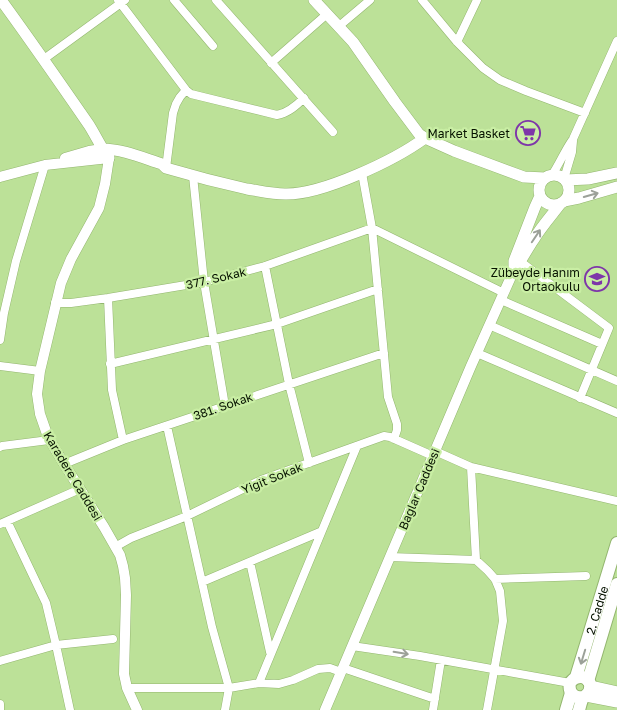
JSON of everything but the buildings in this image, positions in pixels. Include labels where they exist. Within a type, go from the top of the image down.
[{"type":"main road","points":[[1,0],[53,72],[108,141],[108,152],[122,159],[161,169],[166,168],[237,187],[286,194],[304,193],[362,173],[391,159],[425,138]]},
{"type":"main road","points":[[314,0],[360,52],[419,134],[425,138],[524,177],[556,175],[565,179],[588,179],[617,173]]},
{"type":"main road","points":[[481,161],[498,172],[524,184],[550,205],[617,187]]},
{"type":"main road","points":[[548,176],[540,186],[540,196],[514,261],[518,266],[542,226],[567,198],[569,186],[565,179]]},
{"type":"main road","name":"2. Cadde","points":[[579,710],[581,688],[617,543]]},
{"type":"main road","name":"2. Cadde","points":[[566,710],[581,688],[617,584]]},
{"type":"main road","points":[[581,688],[617,692]]},
{"type":"main road","points":[[581,688],[617,702]]},
{"type":"street","points":[[174,0],[214,46]]},
{"type":"street","points":[[216,0],[333,132]]},
{"type":"street","points":[[338,26],[370,0]]},
{"type":"street","points":[[422,0],[456,42],[483,68],[500,80],[585,113]]},
{"type":"street","points":[[456,42],[477,0]]},
{"type":"street","points":[[44,59],[122,1],[186,90],[191,94],[277,116],[292,109],[304,98]]},
{"type":"street","points":[[271,63],[327,14]]},
{"type":"street","points":[[548,176],[559,164],[565,150],[573,139],[617,41]]},
{"type":"street","points":[[166,168],[173,113],[176,104],[186,90]]},
{"type":"street","points":[[565,179],[572,152],[573,139]]},
{"type":"street","points":[[0,177],[45,165],[108,152]]},
{"type":"street","name":"Karadere Caddesi","points":[[108,152],[105,184],[99,208],[65,272],[55,304],[38,379],[38,401],[40,414],[50,440],[115,547],[124,566],[124,674],[127,688],[137,710]]},
{"type":"street","points":[[0,340],[16,261],[45,165]]},
{"type":"street","points":[[362,173],[372,228],[388,397],[397,424],[394,439]]},
{"type":"street","points":[[193,176],[204,282],[225,406]]},
{"type":"street","points":[[372,228],[502,296],[602,344]]},
{"type":"street","name":"377. Sokak","points":[[55,304],[108,298],[204,282],[265,266],[372,228]]},
{"type":"street","points":[[265,266],[289,384],[309,463]]},
{"type":"street","points":[[518,266],[609,328],[580,398]]},
{"type":"street","name":"Bağlar Caddesi","points":[[325,710],[477,353],[502,296],[518,266]]},
{"type":"street","points":[[110,364],[277,324],[378,289]]},
{"type":"street","points":[[108,298],[112,390],[123,440]]},
{"type":"street","points":[[490,325],[617,381]]},
{"type":"street","name":"381. Sokak","points":[[64,464],[123,440],[384,352]]},
{"type":"street","points":[[477,353],[617,413]]},
{"type":"street","points":[[0,366],[40,371]]},
{"type":"street","points":[[167,426],[212,627],[228,688],[225,710]]},
{"type":"street","name":"Yiğit Sokak","points":[[115,547],[132,538],[187,516],[262,480],[384,436],[471,467],[617,501]]},
{"type":"street","points":[[1,447],[50,440]]},
{"type":"street","points":[[259,683],[356,446]]},
{"type":"street","points":[[471,467],[476,560]]},
{"type":"street","points":[[70,710],[46,603],[3,523],[80,489]]},
{"type":"street","points":[[202,582],[320,532]]},
{"type":"street","points":[[390,557],[476,560],[494,579],[500,591],[503,621],[487,710]]},
{"type":"street","points":[[250,562],[271,653]]},
{"type":"street","points":[[494,579],[586,576]]},
{"type":"street","points":[[0,661],[56,645],[113,639]]},
{"type":"street","points":[[352,646],[441,660],[581,688]]},
{"type":"street","points":[[433,710],[441,660]]},
{"type":"street","points":[[127,688],[228,688],[259,683],[279,684],[318,669],[330,668],[435,699]]},
{"type":"street","points":[[0,704],[0,710]]},
{"type":"place","name":"Market Basket","points":[[528,133]]},
{"type":"place","name":"Zübeyde Hanım Ortaokulu","points":[[597,279]]}]
